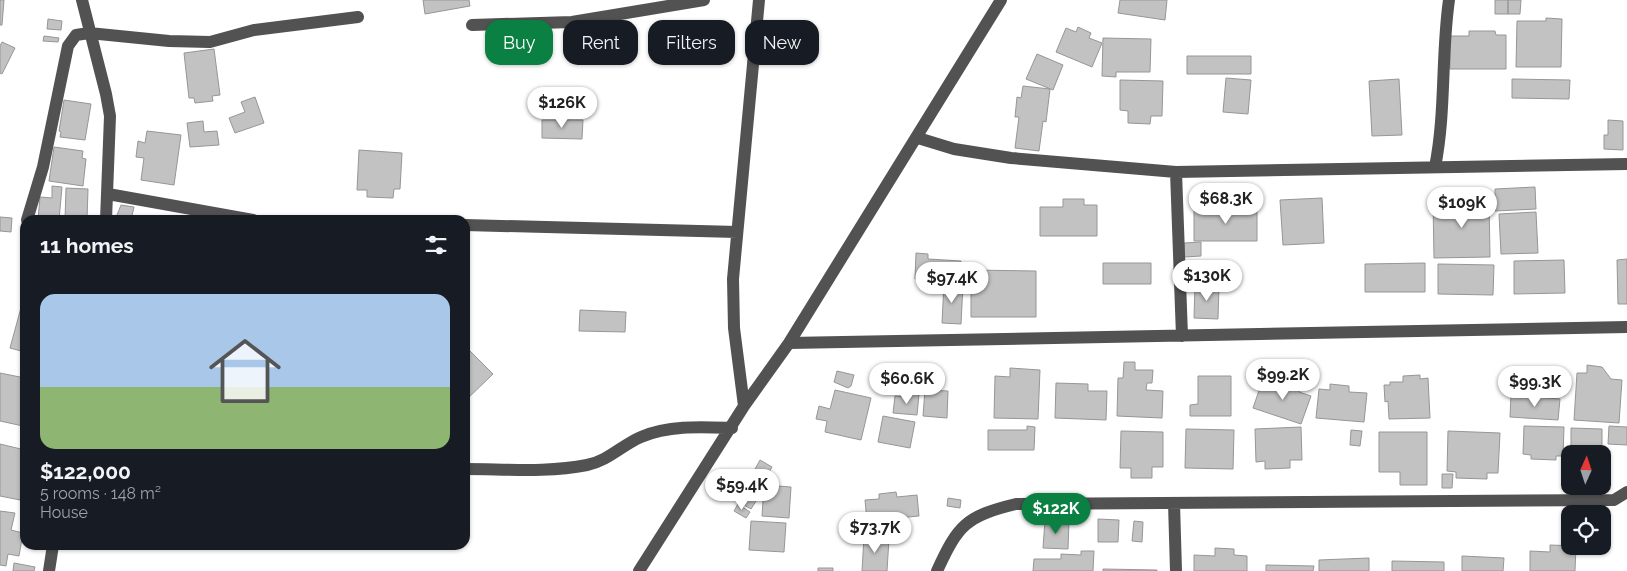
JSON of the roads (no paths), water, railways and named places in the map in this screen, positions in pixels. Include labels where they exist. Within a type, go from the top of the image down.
[{"type":"street","points":[[82,0],[110,116],[106,215]]},
{"type":"street","points":[[472,25],[572,22],[704,0]]},
{"type":"street","points":[[744,406],[734,328],[733,279],[759,0]]},
{"type":"street","points":[[639,571],[732,428],[744,406],[789,343],[918,138],[1001,0]]},
{"type":"street","points":[[1435,168],[1442,124],[1445,22],[1449,0]]},
{"type":"street","points":[[28,215],[45,158],[68,46],[76,35],[89,33],[169,41],[210,42],[254,30],[358,17]]},
{"type":"street","points":[[918,138],[954,148],[1011,158],[1176,172],[1627,164]]},
{"type":"street","points":[[1176,172],[1182,336]]},
{"type":"street","points":[[108,194],[225,215]]},
{"type":"street","points":[[470,225],[737,232]]},
{"type":"street","points":[[789,343],[1627,327]]},
{"type":"street","points":[[470,468],[560,469],[589,465],[610,457],[641,437],[669,430],[695,427],[732,428]]},
{"type":"street","points":[[937,571],[954,534],[969,521],[992,510],[1016,504],[1614,500],[1627,492]]},
{"type":"street","points":[[1174,503],[1176,571]]},
{"type":"street","points":[[49,571],[52,550]]}]
